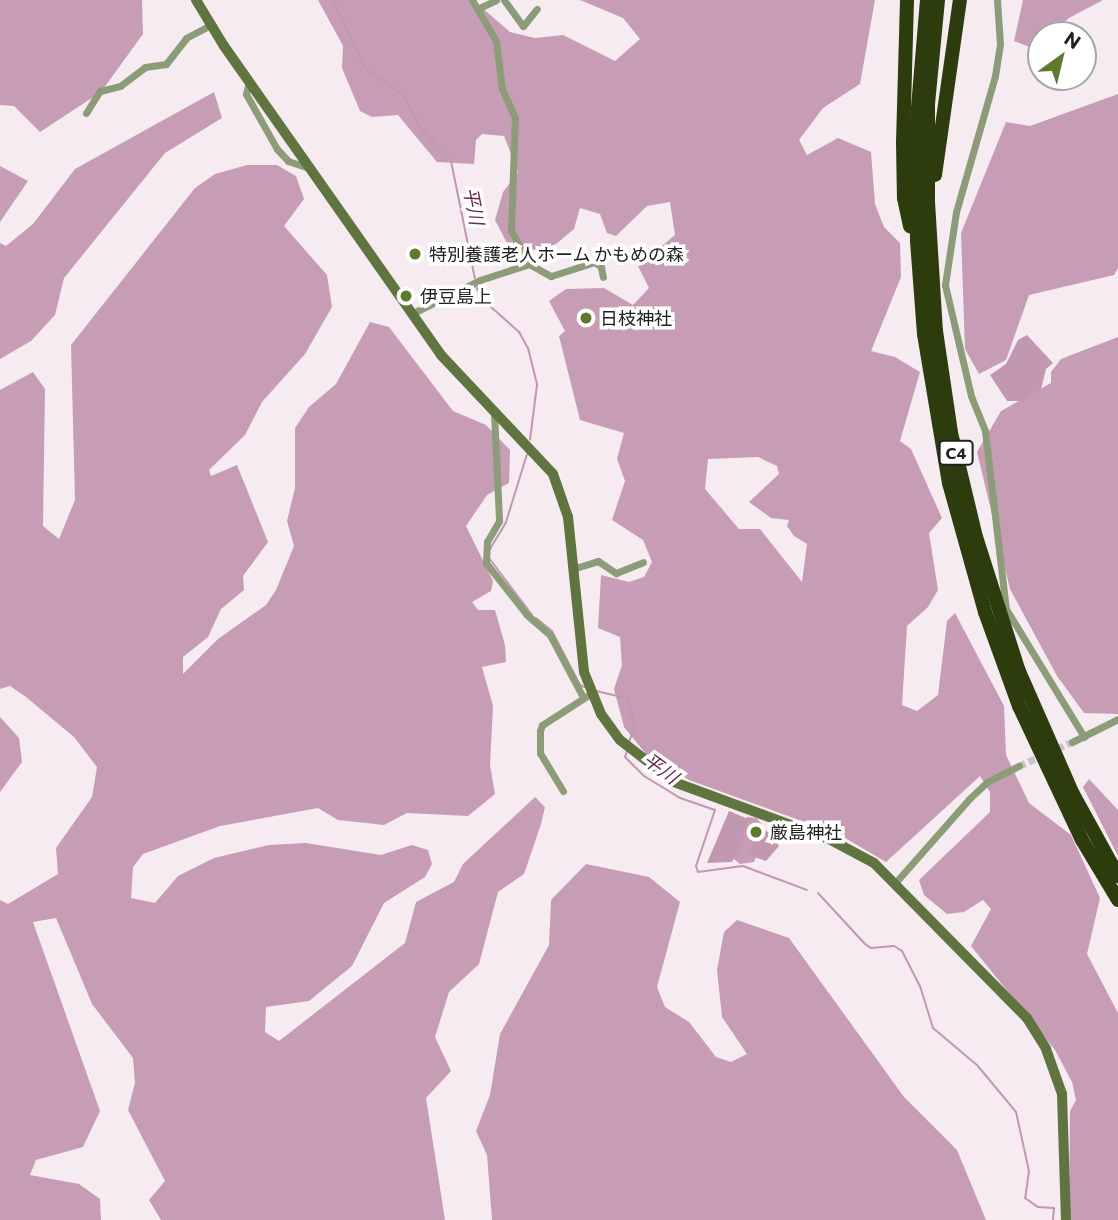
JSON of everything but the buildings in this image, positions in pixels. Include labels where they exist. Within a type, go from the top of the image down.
[{"type":"highway","points":[[900,0],[904,198],[924,334]]},
{"type":"highway","points":[[903,143],[907,0]]},
{"type":"highway","name":"C4","points":[[927,0],[915,142],[924,334],[946,472],[985,612],[1040,754],[1118,900]]},
{"type":"highway","name":"C4","points":[[938,0],[928,104],[930,234],[936,331],[951,433],[987,575],[1045,733],[1118,876]]},
{"type":"highway","points":[[930,234],[954,37],[963,0]]},
{"type":"street","points":[[196,0],[249,81],[452,367],[494,413],[542,459],[557,482],[568,517],[571,569],[589,693]]},
{"type":"street","points":[[472,0],[496,41],[502,89],[514,118],[511,230],[529,264],[551,276],[595,262],[601,267],[603,277]]},
{"type":"street","points":[[477,9],[496,0]]},
{"type":"street","points":[[504,0],[523,26],[537,9]]},
{"type":"street","points":[[997,0],[1000,44],[995,76],[956,212],[945,285],[971,396],[985,432],[1006,609],[1084,737]]},
{"type":"street","points":[[86,113],[100,91],[120,86],[145,67],[173,60],[186,38],[210,25]]},
{"type":"street","points":[[249,81],[246,94],[277,149],[288,161],[310,168]]},
{"type":"street","points":[[412,313],[480,280],[529,264]]},
{"type":"street","points":[[494,413],[499,521],[487,541],[486,563],[527,615],[550,635],[628,748],[674,782],[841,844],[874,863],[1017,1006],[1046,1049],[1062,1094],[1066,1220]]},
{"type":"street","points":[[571,569],[598,561],[616,573],[643,562]]},
{"type":"street","points":[[563,791],[540,753],[540,731],[589,693]]},
{"type":"street","points":[[1072,742],[1118,719]]},
{"type":"street","points":[[895,883],[970,798],[1019,766]]},
{"type":"shaded area","points":[[0,0],[142,0],[143,34],[101,92],[40,132],[14,106],[0,105]]},
{"type":"shaded area","points":[[318,0],[473,0],[510,32],[535,38],[563,35],[615,61],[640,39],[623,18],[580,0],[875,0],[860,84],[823,108],[799,140],[807,155],[838,138],[871,152],[875,204],[884,227],[900,243],[901,277],[871,351],[895,357],[920,372],[900,441],[911,449],[942,518],[929,533],[938,590],[928,607],[907,626],[902,705],[917,711],[938,695],[947,621],[955,613],[1004,706],[1006,755],[1029,803],[1071,835],[1100,898],[1087,954],[1118,1013],[1118,1220],[1069,1220],[1070,1111],[1076,1100],[1072,1082],[1055,1050],[971,946],[991,909],[983,900],[964,912],[947,914],[924,895],[919,880],[990,812],[990,792],[980,776],[886,862],[840,835],[689,780],[646,754],[624,727],[614,689],[622,665],[620,637],[598,628],[601,575],[629,582],[644,577],[652,562],[643,540],[612,520],[625,481],[617,459],[624,433],[580,420],[559,336],[565,331],[549,301],[566,289],[604,288],[633,305],[649,288],[638,266],[675,235],[670,202],[647,206],[616,236],[607,233],[600,214],[580,208],[574,229],[556,244],[535,250],[508,245],[495,220],[503,192],[518,172],[504,136],[482,134],[476,140],[474,164],[437,162],[398,115],[372,117],[360,111],[342,68],[343,46]],"holes":[[[758,457],[777,466],[779,474],[749,502],[771,518],[789,520],[787,526],[794,536],[807,544],[802,582],[760,529],[739,529],[705,489],[708,459]]]},
{"type":"shaded area","points":[[1023,0],[1103,0],[1066,21],[1027,21],[1027,46],[1014,41]]},
{"type":"shaded area","points":[[214,92],[222,118],[165,153],[64,278],[55,315],[31,341],[0,359],[0,243],[6,246],[33,224],[75,169]]},
{"type":"shaded area","points":[[1118,94],[1118,268],[1114,275],[1029,295],[1006,360],[979,374],[965,349],[961,233],[1006,122],[1030,126]]},
{"type":"shaded area","points":[[247,165],[277,165],[296,176],[304,199],[284,226],[327,275],[332,307],[305,354],[262,402],[245,435],[209,470],[211,476],[237,465],[268,542],[243,576],[244,590],[221,609],[208,637],[183,657],[183,674],[218,639],[266,605],[276,590],[294,546],[287,521],[295,488],[295,428],[309,407],[336,384],[370,322],[389,327],[453,411],[486,425],[510,450],[509,483],[487,495],[466,526],[493,581],[491,591],[472,602],[478,610],[495,610],[505,645],[506,662],[482,667],[493,706],[490,765],[495,794],[468,816],[407,813],[384,825],[338,820],[318,808],[220,826],[143,854],[133,867],[131,898],[155,903],[178,876],[214,858],[269,845],[306,843],[381,855],[412,845],[428,850],[432,864],[425,877],[384,903],[352,966],[309,1001],[266,1007],[265,1032],[279,1041],[405,943],[416,902],[454,882],[463,864],[535,797],[545,807],[524,874],[498,892],[479,964],[449,992],[435,1037],[451,1071],[426,1098],[445,1220],[161,1220],[149,1200],[165,1181],[128,1110],[135,1083],[133,1058],[92,1004],[56,918],[33,922],[100,1111],[83,1147],[36,1160],[30,1175],[79,1184],[100,1199],[101,1220],[0,1220],[0,900],[8,904],[58,874],[56,848],[92,797],[97,767],[74,737],[26,697],[10,686],[0,689],[0,390],[33,372],[45,389],[43,526],[59,539],[75,500],[71,345],[195,188],[215,174]]},
{"type":"shaded area","points":[[0,166],[28,181],[0,222]]},
{"type":"shaded area","points":[[1027,335],[1053,363],[1046,369],[1041,389],[1023,401],[1007,401],[990,375],[1006,364],[1018,340]]},
{"type":"shaded area","points":[[1118,337],[1118,714],[1084,713],[1057,676],[1010,589],[977,452],[1001,411],[1051,383],[1051,372],[1061,359]]},
{"type":"shaded area","points":[[0,717],[19,738],[22,762],[0,792]]},
{"type":"shaded area","points":[[1089,779],[1118,810],[1118,856],[1083,787]]},
{"type":"shaded area","points":[[729,811],[748,819],[741,845],[732,862],[707,863]]},
{"type":"shaded area","points":[[747,817],[757,818],[766,831],[754,862],[740,864],[729,855]]},
{"type":"shaded area","points":[[762,829],[774,835],[779,846],[766,861],[747,855]]},
{"type":"shaded area","points":[[586,864],[649,877],[680,902],[657,987],[665,1007],[689,1022],[716,1057],[731,1062],[747,1054],[722,1017],[717,970],[724,932],[737,920],[789,938],[904,1097],[957,1150],[986,1220],[492,1220],[487,1155],[476,1131],[490,1095],[500,1034],[549,945],[551,900]]},
{"type":"waterway","name":"平川","points":[[333,0],[365,68],[403,95],[421,129],[451,161],[475,279]]},
{"type":"waterway","name":"平川","points":[[475,284],[482,299],[519,332],[528,348],[537,385],[530,440]]},
{"type":"waterway","name":"平川","points":[[490,549],[506,522],[527,454]]},
{"type":"waterway","name":"平川","points":[[489,558],[532,615]]},
{"type":"waterway","name":"平川","points":[[536,618],[552,631],[580,685],[587,688]]},
{"type":"waterway","name":"平川","points":[[596,691],[627,698],[635,726],[629,742]]},
{"type":"waterway","name":"平川","points":[[627,751],[625,757],[644,776],[680,798],[715,810],[696,866],[698,872],[743,866],[807,890]]},
{"type":"waterway","name":"平川","points":[[818,893],[865,944],[871,948],[894,946],[902,951],[920,986],[933,1028],[977,1065],[1016,1112],[1029,1171],[1025,1198],[1038,1207],[1054,1208],[1053,1220]]},
{"type":"tunnel","points":[[1019,766],[1072,742]]},
{"type":"place","name":"特別養護老人ホーム かもめの森","points":[[415,254]]},
{"type":"place","name":"伊豆島上","points":[[406,296]]},
{"type":"place","name":"日枝神社","points":[[586,318]]},
{"type":"place","name":"厳島神社","points":[[756,832]]}]
